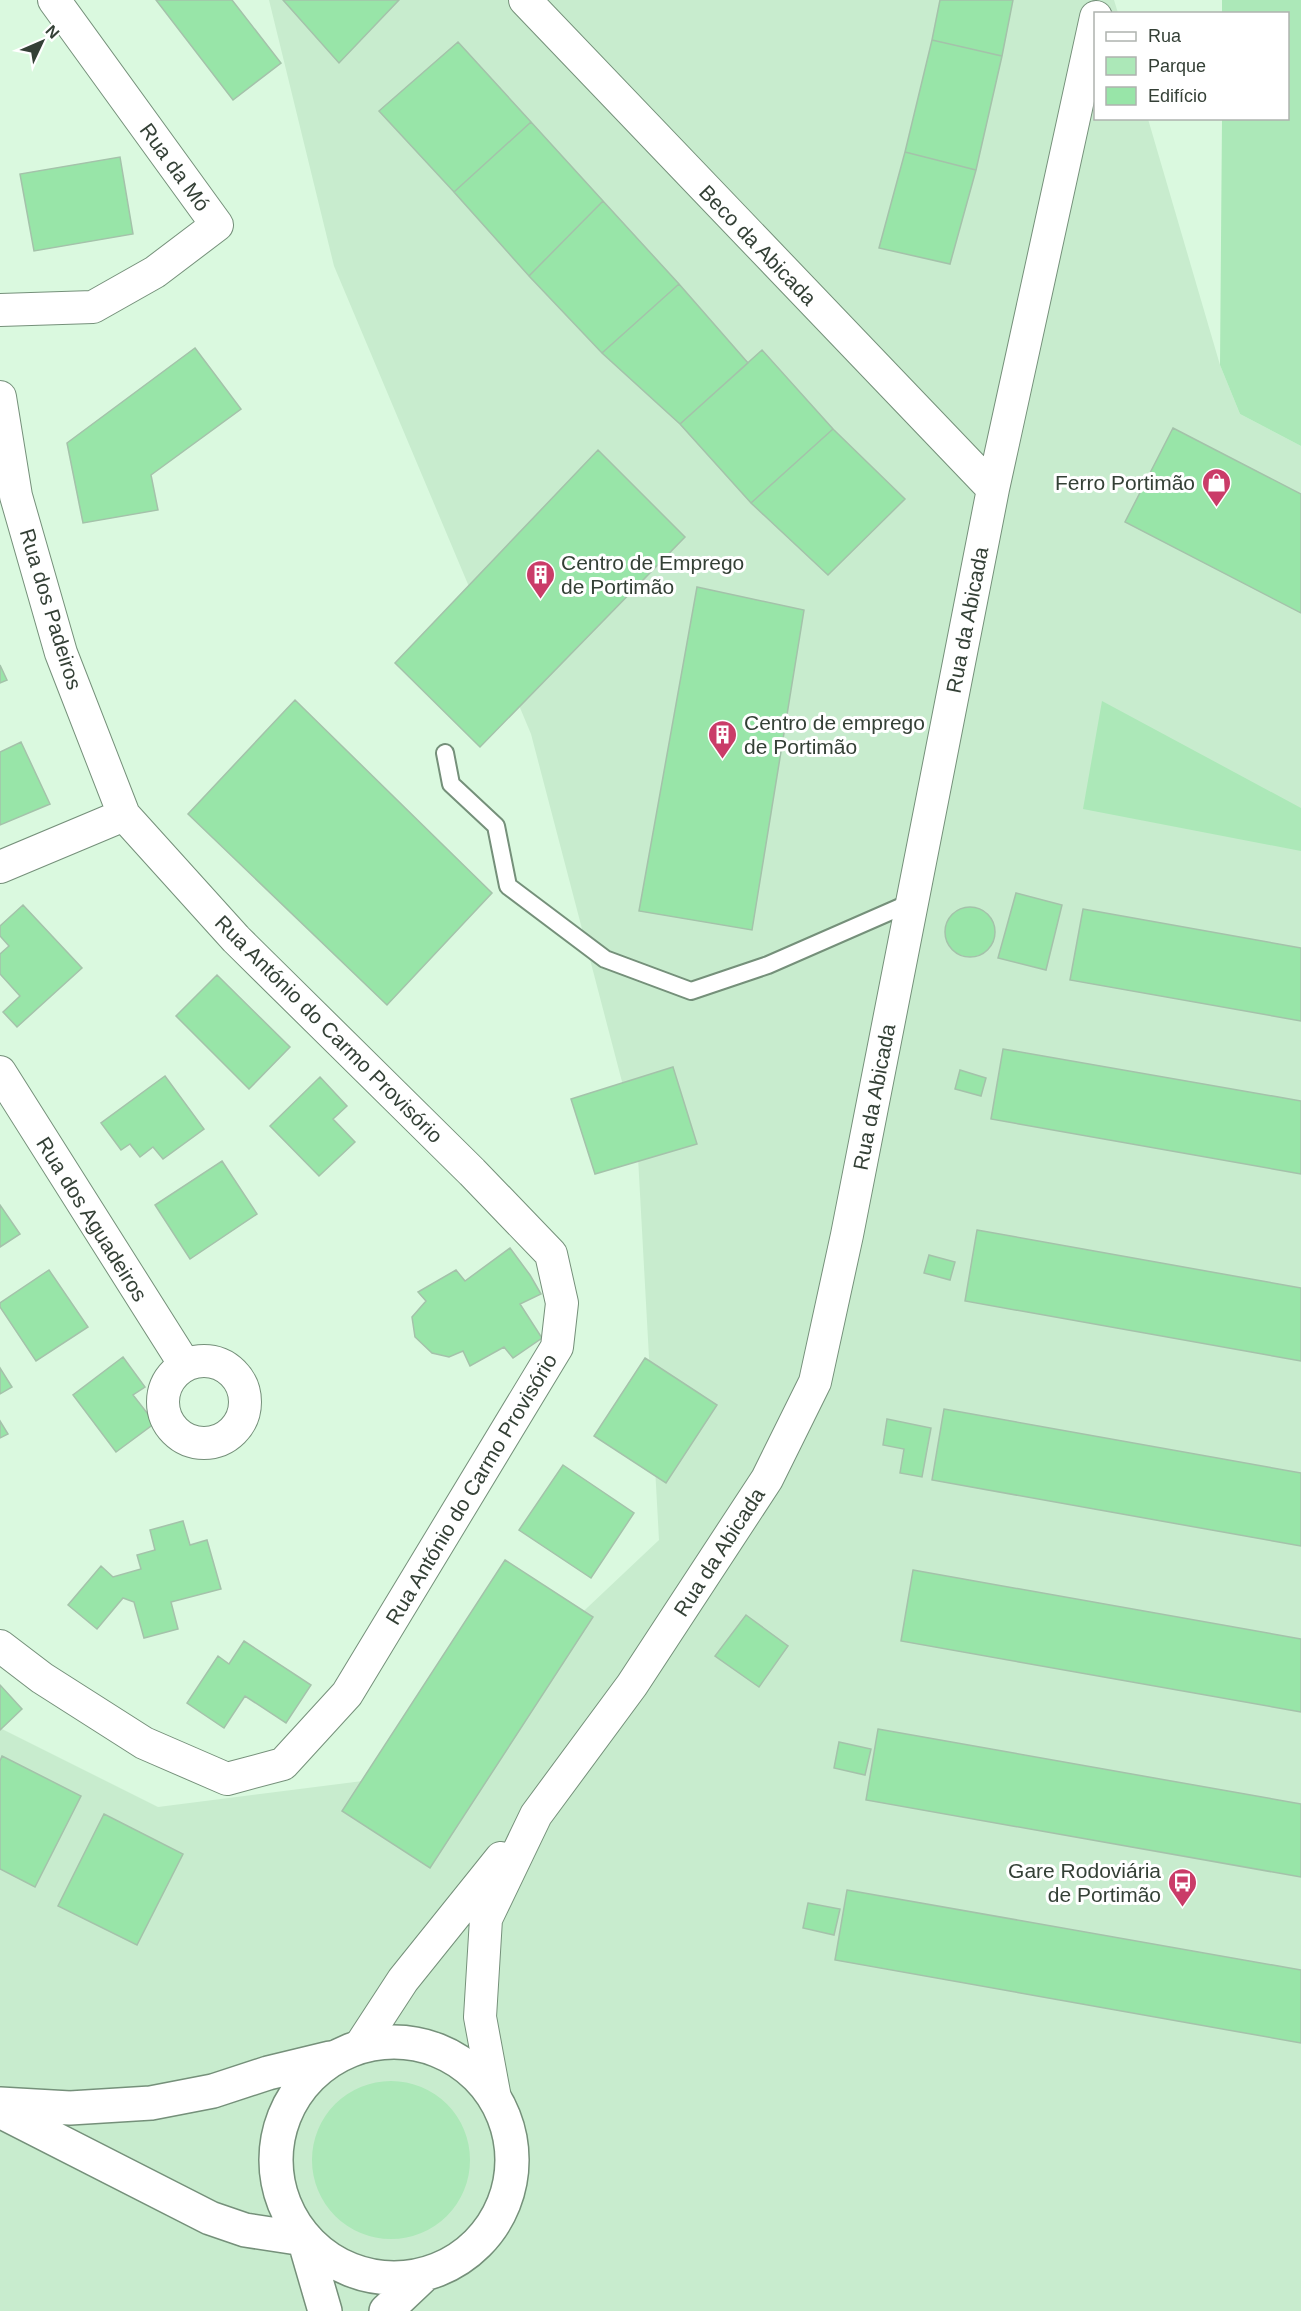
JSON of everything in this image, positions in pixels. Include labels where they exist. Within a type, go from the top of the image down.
[{"type":"main road","points":[[0,2104],[70,2108],[151,2103],[213,2091],[346,2051],[398,2041],[436,2049],[470,2069],[495,2098],[512,2144],[510,2190],[490,2232],[448,2267],[422,2277],[395,2280],[370,2277],[346,2270],[304,2239],[245,2230],[210,2218],[0,2111]]},
{"type":"main road","points":[[325,2311],[304,2239],[279,2193],[275,2142],[295,2093],[346,2051]]},
{"type":"main road","points":[[386,2311],[422,2277]]},
{"type":"street","name":"Rua da Mó","points":[[0,310],[93,308],[155,272],[217,225],[54,0]]},
{"type":"street","name":"Beco da Abicada","points":[[525,0],[993,489]]},
{"type":"street","name":"Rua da Abicada","points":[[495,2098],[480,2017],[486,1919],[536,1815],[632,1685],[767,1479],[815,1382],[850,1223],[993,489],[1094,24]]},
{"type":"street","name":"Rua dos Padeiros","points":[[0,397],[16,496],[61,654],[124,814]]},
{"type":"street","points":[[0,867],[124,814]]},
{"type":"street","name":"Rua António do Carmo Provisório","points":[[0,1646],[42,1678],[144,1743],[228,1779],[283,1764],[347,1694],[557,1347],[561,1303],[551,1254],[447,1146],[236,939],[124,814]]},
{"type":"street","name":"Rua dos Aguadeiros","points":[[0,1072],[185,1365]]},
{"type":"street","points":[[346,2051],[536,1815]]},
{"type":"lane","points":[[445,753],[451,784],[496,826],[508,886],[605,959],[691,991],[768,965],[912,902]]},
{"type":"shaded area","points":[[269,0],[1114,0],[1118,12],[1094,12],[1094,120],[1148,120],[1220,365],[1240,414],[1301,446],[1301,2311],[0,2311],[0,1728],[158,1807],[410,1775],[659,1540],[637,1139],[531,734],[334,266]]},
{"type":"green space","points":[[1222,0],[1301,0],[1301,446],[1240,414],[1220,365],[1222,120],[1289,120],[1289,12],[1222,12]]},
{"type":"green space","points":[[1102,701],[1301,808],[1301,851],[1083,809]]},
{"type":"green space","points":[[391,2081],[406,2082],[421,2087],[435,2094],[447,2104],[457,2116],[464,2130],[469,2145],[469,2175],[464,2190],[457,2204],[447,2216],[435,2226],[421,2233],[406,2238],[391,2239],[376,2238],[361,2233],[347,2226],[335,2216],[325,2204],[318,2190],[313,2175],[312,2160],[313,2145],[318,2130],[325,2116],[335,2104],[347,2094],[361,2087],[376,2082]]},
{"type":"building","points":[[156,0],[232,0],[281,63],[233,100]]},
{"type":"building","points":[[283,0],[399,0],[339,63]]},
{"type":"building","points":[[940,0],[1013,0],[1002,56],[932,40]]},
{"type":"building","points":[[932,40],[1002,56],[976,170],[905,152]]},
{"type":"building","points":[[458,42],[531,122],[454,192],[379,111]]},
{"type":"building","points":[[531,122],[603,201],[529,276],[454,192]]},
{"type":"building","points":[[905,152],[976,170],[950,264],[879,248]]},
{"type":"building","points":[[120,157],[133,234],[34,251],[20,174]]},
{"type":"building","points":[[603,201],[679,284],[602,353],[529,276]]},
{"type":"building","points":[[679,284],[748,363],[680,424],[602,353]]},
{"type":"building","points":[[195,348],[241,409],[151,475],[158,510],[83,523],[67,443]]},
{"type":"building","points":[[762,350],[833,429],[751,503],[680,424]]},
{"type":"building","name":"Ferro Portimão","points":[[1173,428],[1301,494],[1301,613],[1125,522]]},
{"type":"building","points":[[833,429],[905,499],[828,575],[751,503]]},
{"type":"building","name":"Centro de Emprego de Portimão","points":[[598,450],[685,537],[480,747],[395,663]]},
{"type":"building","name":"Centro de emprego de Portimão","points":[[697,587],[804,610],[752,930],[639,911]]},
{"type":"building","points":[[0,665],[7,680],[0,683]]},
{"type":"building","points":[[295,700],[492,893],[387,1005],[188,814]]},
{"type":"building","points":[[21,742],[50,804],[0,825],[0,752]]},
{"type":"building","points":[[1016,893],[1062,905],[1046,970],[998,958]]},
{"type":"building","points":[[23,905],[82,968],[17,1027],[3,1012],[20,996],[0,974],[0,954],[9,946],[0,936],[0,926]]},
{"type":"building","points":[[965,907],[975,907],[988,914],[995,927],[995,937],[988,950],[975,957],[965,957],[956,953],[949,946],[945,937],[945,927],[949,918],[956,911]]},
{"type":"building","points":[[1083,909],[1301,948],[1301,1021],[1070,980]]},
{"type":"building","points":[[217,975],[290,1047],[249,1089],[176,1016]]},
{"type":"building","points":[[1003,1049],[1301,1101],[1301,1174],[991,1119]]},
{"type":"building","points":[[673,1067],[697,1144],[595,1174],[571,1099]]},
{"type":"building","points":[[960,1070],[986,1078],[981,1096],[955,1089]]},
{"type":"building","points":[[165,1076],[204,1129],[163,1159],[153,1147],[140,1157],[130,1144],[121,1150],[101,1123]]},
{"type":"building","points":[[320,1077],[347,1106],[333,1119],[355,1142],[319,1176],[270,1126]]},
{"type":"building","points":[[222,1161],[257,1214],[190,1259],[155,1205]]},
{"type":"building","points":[[0,1205],[20,1234],[0,1247]]},
{"type":"building","points":[[977,1230],[1301,1288],[1301,1361],[965,1301]]},
{"type":"building","points":[[510,1248],[541,1294],[520,1304],[542,1338],[513,1358],[504,1347],[470,1366],[463,1351],[449,1357],[432,1353],[415,1337],[412,1317],[426,1301],[418,1292],[456,1270],[465,1281]]},
{"type":"building","points":[[929,1255],[955,1262],[950,1280],[924,1273]]},
{"type":"building","points":[[49,1270],[88,1327],[36,1361],[0,1307],[0,1303]]},
{"type":"building","points":[[123,1357],[145,1387],[133,1395],[155,1423],[116,1452],[73,1395]]},
{"type":"building","points":[[645,1358],[717,1405],[666,1483],[594,1436]]},
{"type":"building","points":[[0,1368],[12,1387],[0,1394]]},
{"type":"building","points":[[944,1409],[1301,1473],[1301,1546],[932,1480]]},
{"type":"building","points":[[887,1419],[931,1428],[922,1477],[900,1473],[904,1449],[883,1445]]},
{"type":"building","points":[[0,1421],[8,1434],[0,1438]]},
{"type":"building","points":[[563,1465],[634,1513],[591,1578],[519,1530]]},
{"type":"building","points":[[183,1521],[190,1545],[207,1540],[221,1589],[171,1602],[178,1629],[144,1638],[134,1602],[123,1598],[97,1629],[68,1605],[101,1566],[113,1577],[141,1569],[137,1555],[155,1550],[150,1530]]},
{"type":"building","points":[[505,1560],[593,1617],[430,1868],[342,1811]]},
{"type":"building","points":[[913,1570],[1301,1639],[1301,1712],[901,1641]]},
{"type":"building","points":[[746,1615],[788,1646],[759,1687],[715,1656]]},
{"type":"building","points":[[244,1641],[311,1685],[286,1723],[245,1696],[224,1728],[187,1703],[218,1656],[229,1664]]},
{"type":"building","points":[[0,1685],[22,1709],[0,1730]]},
{"type":"building","points":[[878,1729],[1301,1804],[1301,1877],[866,1800]]},
{"type":"building","points":[[839,1742],[871,1749],[865,1775],[834,1768]]},
{"type":"building","points":[[2,1756],[81,1796],[35,1887],[0,1869],[0,1761]]},
{"type":"building","points":[[104,1814],[183,1854],[137,1945],[58,1906]]},
{"type":"building","points":[[847,1890],[1301,1970],[1301,2043],[835,1960]]},
{"type":"building","points":[[808,1903],[840,1909],[834,1935],[803,1928]]},
{"type":"place","name":"Ferro Portimão","points":[[1216,508]]},
{"type":"place","name":"Centro de Emprego de Portimão","points":[[540,600]]},
{"type":"place","name":"Centro de emprego de Portimão","points":[[723,760]]},
{"type":"place","name":"Gare Rodoviária de Portimão","points":[[1182,1908]]}]
